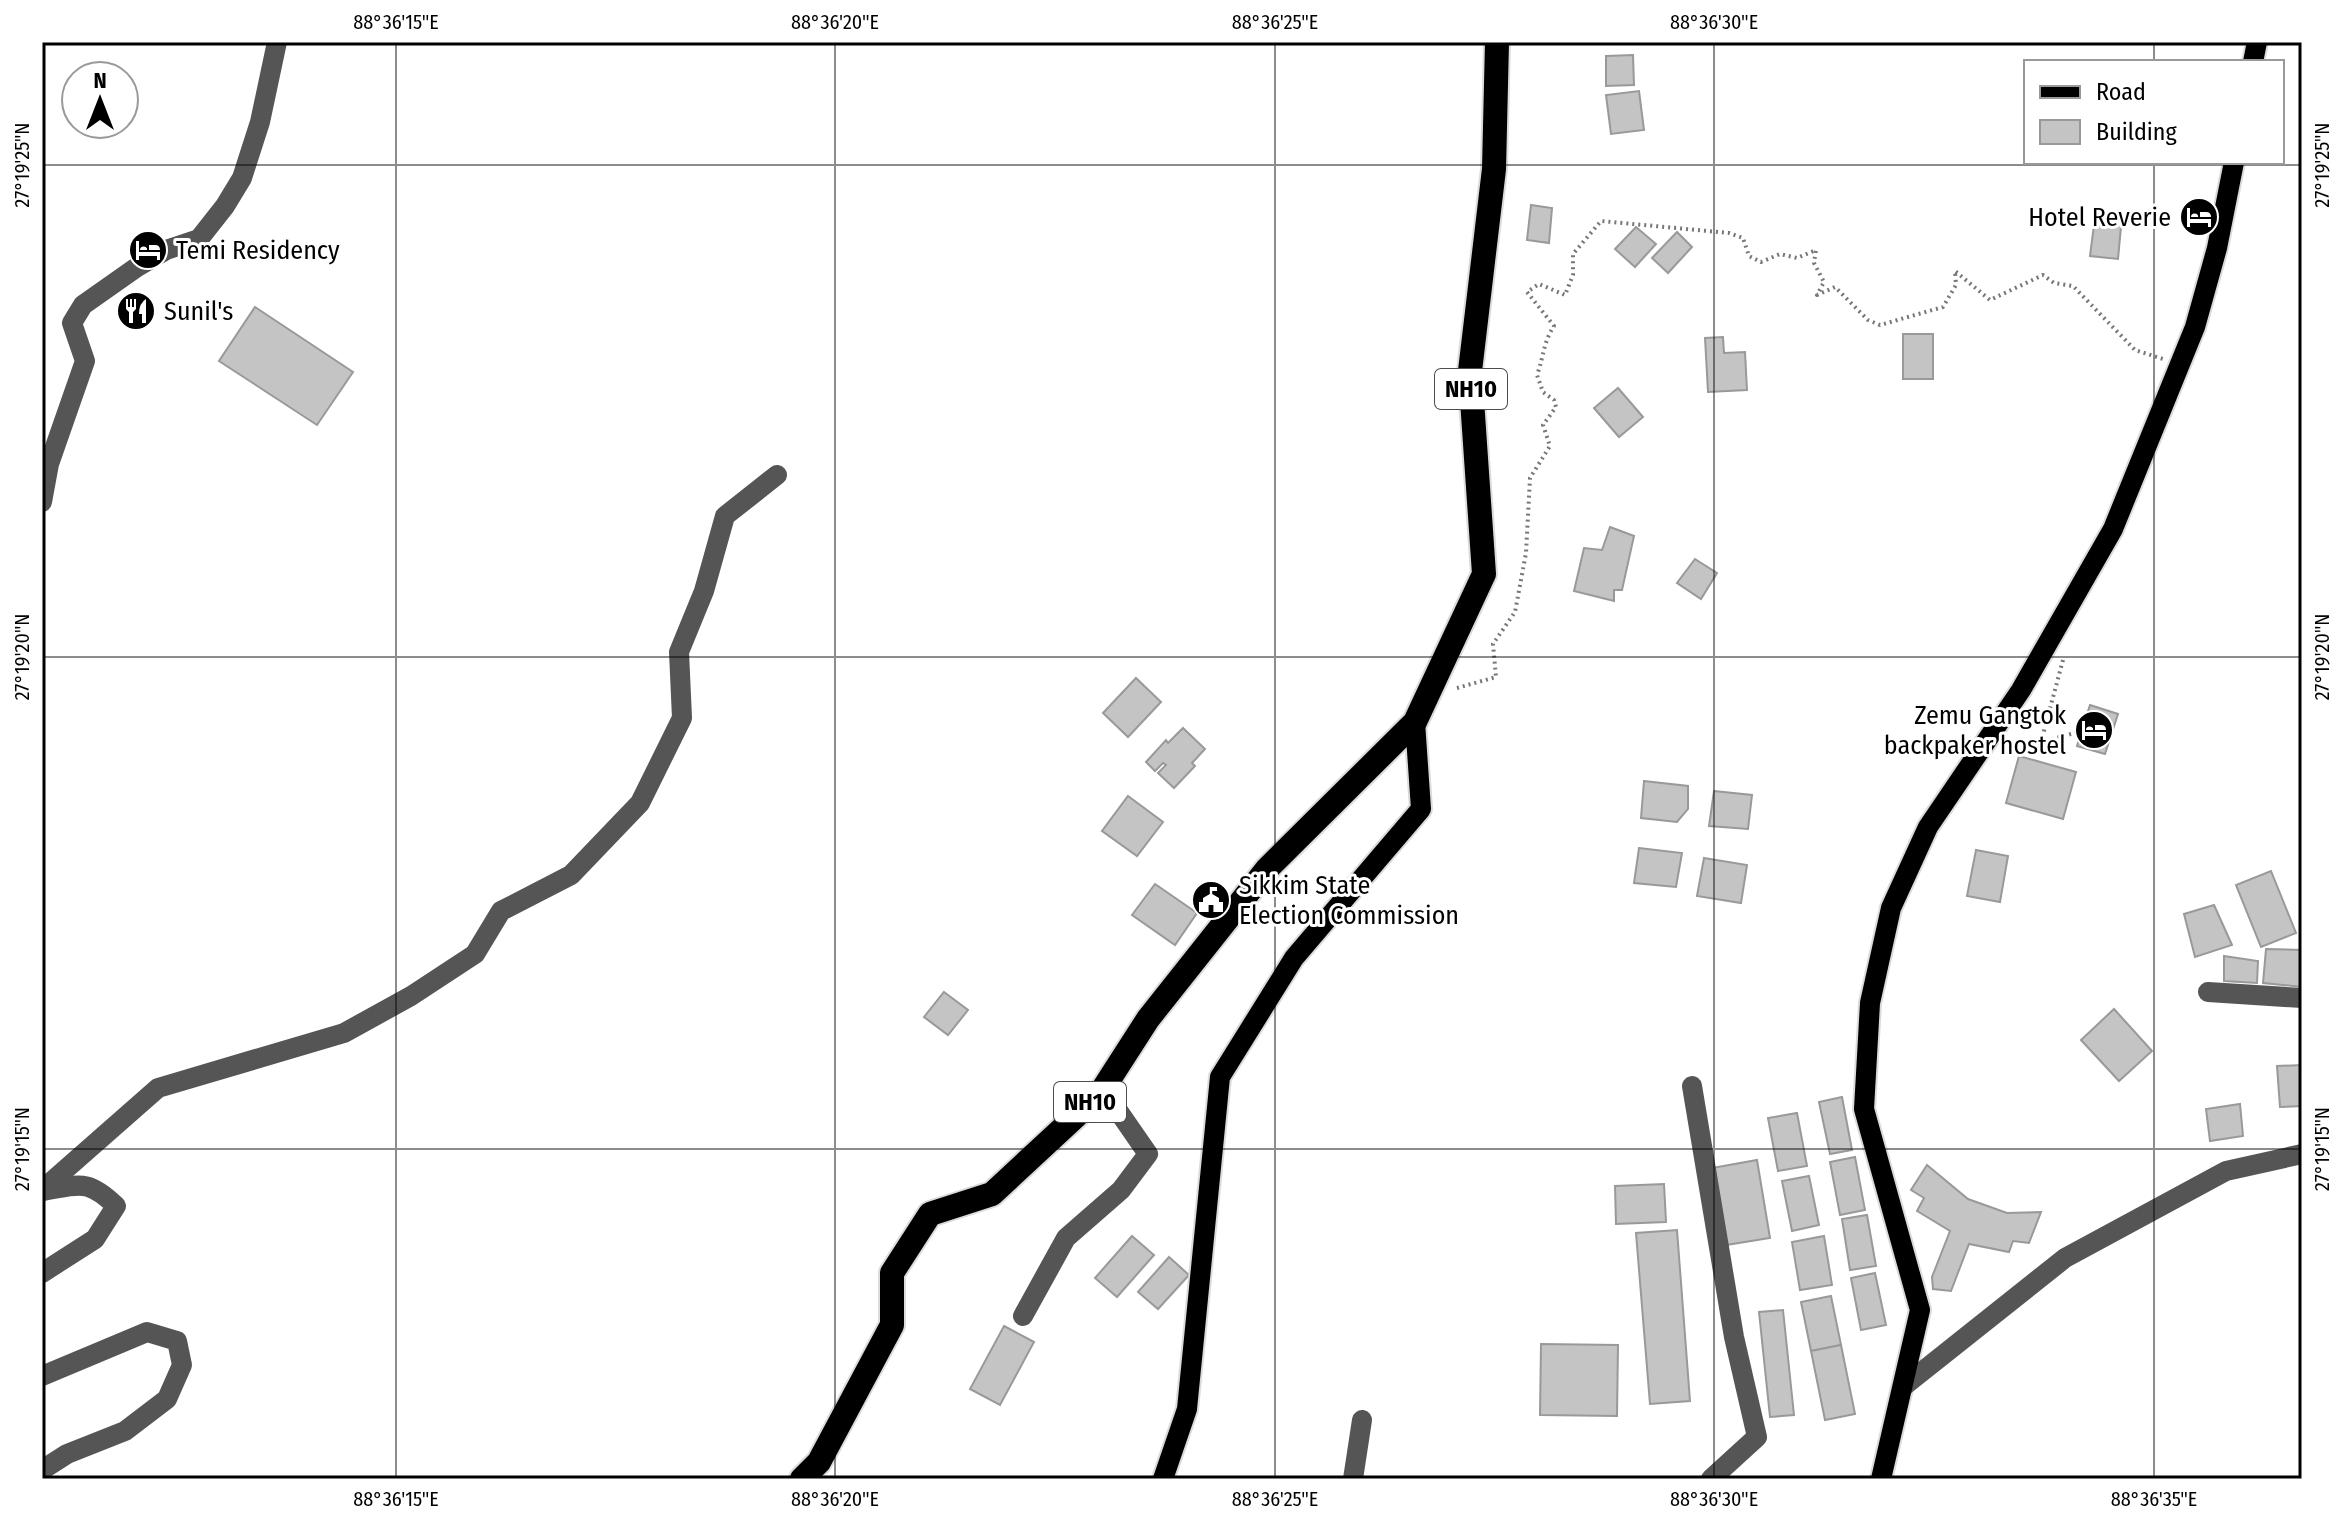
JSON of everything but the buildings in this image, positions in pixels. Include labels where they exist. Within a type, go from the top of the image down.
[{"type":"highway","name":"NH10","points":[[802,1479],[819,1462],[892,1325],[892,1273],[930,1214],[992,1194],[1103,1089],[1148,1019],[1267,869],[1415,722],[1484,574],[1470,371],[1494,169],[1497,42]]},
{"type":"main road","points":[[1881,1479],[1920,1310],[1864,1109],[1870,1003],[1891,908],[1928,827],[2021,690],[2113,529],[2195,327],[2217,248],[2234,164]]},
{"type":"main road","points":[[1163,1479],[1187,1409],[1220,1077],[1294,958],[1421,809],[1415,722]]},
{"type":"street","points":[[42,502],[49,464],[85,361],[72,323],[83,305],[137,267],[166,250],[199,239],[225,206],[242,178],[260,122],[277,42]]},
{"type":"street","points":[[42,1190],[158,1088],[344,1033],[411,996],[475,954],[501,911],[571,875],[640,803],[682,718],[679,652],[704,591],[725,516],[777,475]]},
{"type":"street","points":[[2208,992],[2302,998]]},
{"type":"street","points":[[1692,1086],[1734,1337],[1757,1437],[1711,1479]]},
{"type":"street","points":[[1023,1316],[1066,1238],[1121,1190],[1148,1154],[1103,1089]]},
{"type":"street","points":[[1904,1386],[2065,1258],[2226,1171],[2302,1154]]},
{"type":"street","points":[[42,1190],[83,1184],[99,1189],[116,1206],[95,1239],[42,1273]]},
{"type":"street","points":[[42,1376],[147,1332],[177,1341],[182,1365],[167,1399],[125,1431],[67,1454],[42,1470]]},
{"type":"street","points":[[1353,1479],[1362,1420]]},
{"type":"path","points":[[1448,695],[1459,686],[1496,677],[1493,644],[1515,612],[1526,553],[1530,478],[1550,446],[1543,425],[1556,407],[1554,400],[1543,392],[1537,375],[1544,356],[1543,343],[1554,326],[1527,292],[1539,284],[1565,295],[1573,275],[1573,254],[1601,221],[1729,233],[1743,238],[1749,256],[1761,262],[1780,254],[1797,258],[1816,250],[1814,263],[1824,282],[1817,295],[1835,287],[1868,320],[1880,325],[1943,307],[1956,285],[1955,271],[1990,300],[2043,275],[2054,283],[2073,286],[2135,350],[2180,365]]},
{"type":"path","points":[[2060,622],[2063,663],[2041,742],[2082,731]]},
{"type":"place","name":"Hotel Reverie","points":[[2199,217]]},
{"type":"place","name":"Temi Residency","points":[[148,250]]},
{"type":"place","name":"Sunil's","points":[[136,311]]},
{"type":"place","name":"Zemu Gangtok backpaker hostel","points":[[2094,730]]},
{"type":"place","name":"Sikkim State Election Commission","points":[[1211,900]]}]
